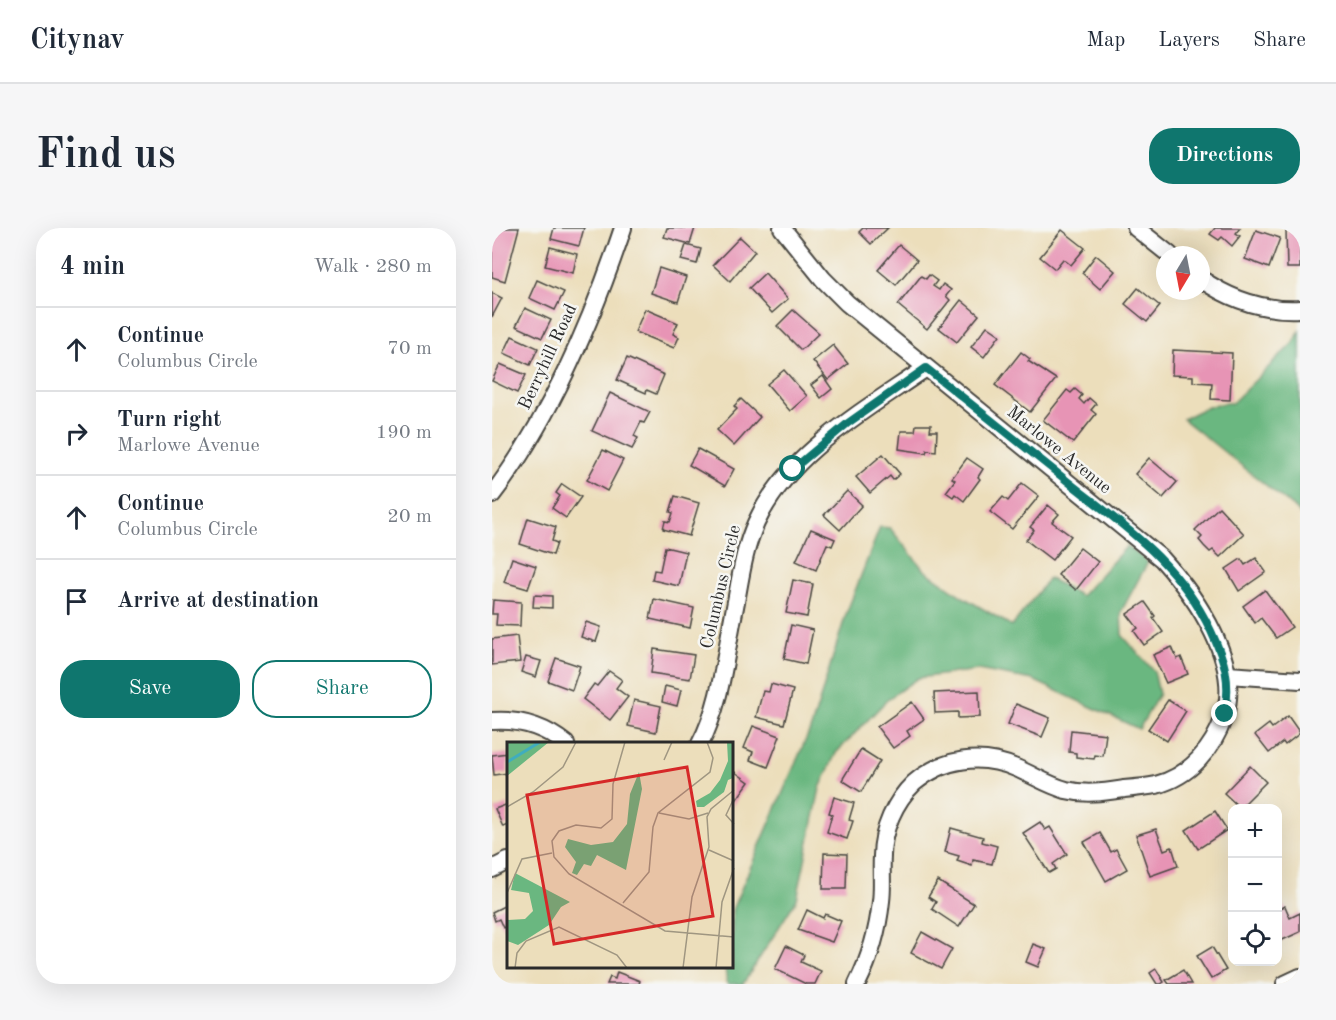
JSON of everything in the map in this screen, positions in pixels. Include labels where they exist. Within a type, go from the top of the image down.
[{"type":"street","name":"Berryhill Road","points":[[492,495],[516,464],[557,389],[606,275],[622,228]]},
{"type":"street","name":"Marlowe Avenue","points":[[782,228],[823,279],[847,303],[1162,559],[1184,584],[1201,611],[1222,656],[1228,675]]},
{"type":"street","points":[[1136,228],[1159,246]]},
{"type":"street","points":[[1210,285],[1224,294],[1247,303],[1284,310],[1300,309]]},
{"type":"street","name":"Columbus Circle","points":[[701,742],[713,715],[746,551],[755,525],[768,500],[793,469],[829,437],[926,368]]},
{"type":"street","points":[[857,984],[867,963],[876,934],[882,900],[882,845],[888,824],[897,805],[915,783],[940,766],[968,759],[998,761],[1066,790],[1088,793],[1156,785],[1176,777],[1193,766],[1207,751],[1218,733],[1225,714],[1228,675],[1300,680]]},
{"type":"street","points":[[492,721],[526,723],[553,733],[564,742]]},
{"type":"street","points":[[492,869],[507,862]]},
{"type":"street","points":[[1286,984],[1300,977]]},
{"type":"green space","points":[[1300,331],[1300,514],[1183,419],[1200,410],[1232,403],[1293,343]]},
{"type":"green space","points":[[880,527],[890,528],[924,570],[963,597],[1012,626],[1049,578],[1081,596],[1127,546],[1148,562],[1121,612],[1122,635],[1154,671],[1159,694],[1139,729],[1033,680],[978,670],[918,678],[888,699],[836,753],[820,788],[797,899],[743,984],[727,984],[725,969],[734,969],[734,905],[812,725],[846,614]]},
{"type":"building","points":[[492,228],[519,228],[505,281],[492,277]]},
{"type":"building","points":[[554,228],[584,228],[579,246],[551,239]]},
{"type":"building","points":[[667,228],[695,228],[690,244],[664,237]]},
{"type":"building","points":[[863,228],[888,228],[871,244],[859,232]]},
{"type":"building","points":[[1215,228],[1240,228],[1236,233],[1240,236],[1232,246],[1222,237],[1219,240],[1210,234]]},
{"type":"building","points":[[1062,230],[1085,248],[1071,265],[1063,259],[1055,269],[1040,257]]},
{"type":"building","points":[[1256,230],[1280,238],[1269,268],[1245,259]]},
{"type":"building","points":[[1300,230],[1300,268],[1287,268],[1286,231]]},
{"type":"building","points":[[740,237],[755,251],[730,281],[713,265]]},
{"type":"building","points":[[686,245],[701,249],[697,264],[681,260]]},
{"type":"building","points":[[899,245],[917,260],[896,285],[878,270]]},
{"type":"building","points":[[550,247],[577,254],[573,273],[545,266]]},
{"type":"building","points":[[1096,255],[1115,271],[1100,289],[1082,273]]},
{"type":"building","points":[[659,268],[686,277],[678,302],[651,293]]},
{"type":"building","points":[[765,273],[788,299],[772,313],[749,288]]},
{"type":"building","points":[[929,275],[937,281],[933,286],[939,290],[943,284],[951,290],[946,296],[950,300],[927,329],[898,305],[921,276],[926,279]]},
{"type":"building","points":[[537,280],[564,292],[555,310],[529,298]]},
{"type":"building","points":[[1138,288],[1160,306],[1147,322],[1125,304]]},
{"type":"building","points":[[492,293],[502,298],[492,317]]},
{"type":"building","points":[[961,300],[979,315],[957,342],[939,328]]},
{"type":"building","points":[[525,308],[551,320],[542,338],[516,326]]},
{"type":"building","points":[[645,309],[678,323],[673,334],[679,337],[674,348],[635,332]]},
{"type":"building","points":[[793,310],[819,333],[801,350],[777,326]]},
{"type":"building","points":[[987,326],[1000,335],[984,357],[971,347]]},
{"type":"building","points":[[512,336],[538,348],[530,365],[504,353]]},
{"type":"building","points":[[833,345],[848,364],[828,380],[813,361]]},
{"type":"building","points":[[1173,350],[1232,353],[1230,400],[1211,399],[1212,383],[1193,382],[1193,376],[1172,375]]},
{"type":"building","points":[[1021,352],[1030,359],[1028,361],[1056,379],[1030,412],[995,385]]},
{"type":"building","points":[[627,358],[664,375],[656,394],[647,390],[646,393],[617,380]]},
{"type":"building","points":[[500,364],[526,375],[517,393],[492,381]]},
{"type":"building","points":[[784,370],[807,396],[790,411],[767,384]]},
{"type":"building","points":[[823,376],[832,389],[821,398],[811,385]]},
{"type":"building","points":[[1075,389],[1082,395],[1079,399],[1084,404],[1089,398],[1096,404],[1091,410],[1096,414],[1073,443],[1043,420],[1067,390],[1071,393]]},
{"type":"building","points":[[610,393],[650,412],[644,423],[641,422],[634,436],[638,438],[632,449],[592,431]]},
{"type":"building","points":[[741,399],[760,417],[734,446],[717,430],[737,409],[734,406]]},
{"type":"building","points":[[916,425],[931,425],[930,431],[937,431],[936,451],[927,450],[926,453],[899,449],[901,431],[915,431]]},
{"type":"building","points":[[698,449],[734,469],[725,486],[689,465]]},
{"type":"building","points":[[603,450],[623,460],[607,491],[587,480]]},
{"type":"building","points":[[883,454],[900,474],[893,480],[890,476],[870,493],[856,477]]},
{"type":"building","points":[[967,458],[983,469],[978,477],[980,479],[964,501],[955,494],[953,497],[946,492],[955,480],[952,478]]},
{"type":"building","points":[[1149,458],[1177,482],[1163,498],[1135,474]]},
{"type":"building","points":[[1022,483],[1039,496],[1012,529],[990,512],[1003,497],[1008,501]]},
{"type":"building","points":[[562,484],[581,497],[566,518],[552,508],[560,496],[556,493]]},
{"type":"building","points":[[847,491],[862,505],[840,530],[824,515]]},
{"type":"building","points":[[675,496],[699,503],[689,536],[663,529],[665,521],[670,522],[673,513],[670,512]]},
{"type":"building","points":[[1048,505],[1059,514],[1052,522],[1071,536],[1052,560],[1026,540],[1034,530],[1030,527]]},
{"type":"building","points":[[1219,507],[1244,534],[1220,557],[1213,550],[1210,552],[1204,546],[1199,540],[1202,537],[1195,530]]},
{"type":"building","points":[[528,518],[556,527],[552,541],[557,543],[553,555],[520,544]]},
{"type":"building","points":[[811,529],[835,539],[832,546],[827,544],[816,570],[796,561]]},
{"type":"building","points":[[665,547],[686,552],[679,586],[652,580],[654,570],[660,571]]},
{"type":"building","points":[[1080,548],[1098,562],[1076,590],[1058,575]]},
{"type":"building","points":[[512,558],[536,566],[528,589],[504,582]]},
{"type":"building","points":[[1256,558],[1266,572],[1239,591],[1226,569],[1241,559],[1245,565]]},
{"type":"building","points":[[793,580],[813,584],[807,617],[786,613]]},
{"type":"building","points":[[1265,590],[1292,627],[1276,638],[1261,618],[1255,623],[1243,606]]},
{"type":"building","points":[[534,595],[552,596],[552,608],[533,607]]},
{"type":"building","points":[[654,599],[694,608],[690,628],[650,619]]},
{"type":"building","points":[[493,600],[521,602],[520,626],[496,625],[497,614],[492,614]]},
{"type":"building","points":[[1145,602],[1163,632],[1144,645],[1134,631],[1138,628],[1127,614]]},
{"type":"building","points":[[586,622],[601,627],[596,642],[581,637]]},
{"type":"building","points":[[791,625],[813,630],[806,664],[784,659]]},
{"type":"building","points":[[517,636],[520,662],[492,665],[492,639]]},
{"type":"building","points":[[1172,647],[1177,659],[1181,657],[1188,674],[1166,683],[1153,655]]},
{"type":"building","points":[[654,649],[694,655],[690,679],[651,673]]},
{"type":"building","points":[[526,657],[541,661],[536,677],[521,672]]},
{"type":"building","points":[[556,658],[580,666],[572,690],[548,681]]},
{"type":"building","points":[[609,671],[622,680],[616,688],[628,697],[610,720],[583,699],[594,684],[597,686]]},
{"type":"building","points":[[771,684],[793,690],[784,724],[756,717],[763,691],[769,692]]},
{"type":"building","points":[[665,686],[681,690],[677,706],[662,702]]},
{"type":"building","points":[[979,691],[980,717],[958,718],[958,712],[935,713],[934,693]]},
{"type":"building","points":[[634,700],[661,706],[656,732],[628,726]]},
{"type":"building","points":[[1168,700],[1186,711],[1167,741],[1148,729]]},
{"type":"building","points":[[912,702],[924,719],[907,731],[910,736],[893,748],[877,727]]},
{"type":"building","points":[[1016,704],[1050,718],[1042,737],[1008,724]]},
{"type":"building","points":[[1288,716],[1300,733],[1285,745],[1283,742],[1269,753],[1255,735],[1269,724],[1272,728]]},
{"type":"building","points":[[753,726],[780,736],[768,767],[750,760],[753,752],[744,748]]},
{"type":"building","points":[[1071,730],[1106,734],[1103,756],[1095,755],[1094,759],[1076,757],[1076,753],[1069,752]]},
{"type":"building","points":[[861,749],[880,761],[861,792],[842,780]]},
{"type":"building","points":[[507,753],[507,773],[494,775],[492,755]]},
{"type":"building","points":[[1250,766],[1266,782],[1244,804],[1236,804],[1224,793]]},
{"type":"building","points":[[734,773],[749,782],[734,803]]},
{"type":"building","points":[[834,797],[854,803],[849,820],[853,821],[847,839],[827,832]]},
{"type":"building","points":[[507,804],[507,825],[503,827],[495,809]]},
{"type":"building","points":[[1215,811],[1227,830],[1198,849],[1186,830]]},
{"type":"building","points":[[1040,822],[1045,830],[1050,827],[1067,854],[1053,864],[1056,869],[1049,873],[1023,833]]},
{"type":"building","points":[[951,828],[983,837],[982,842],[997,846],[992,864],[973,860],[972,866],[957,861],[959,856],[945,852]]},
{"type":"building","points":[[1156,829],[1164,850],[1172,847],[1178,866],[1150,876],[1136,835]]},
{"type":"building","points":[[1100,833],[1111,852],[1116,849],[1127,869],[1106,881],[1084,842]]},
{"type":"building","points":[[824,853],[847,854],[846,889],[823,889]]},
{"type":"building","points":[[938,881],[974,904],[959,927],[932,909],[936,902],[928,897]]},
{"type":"building","points":[[507,904],[507,926],[503,928],[499,919],[495,921],[492,912]]},
{"type":"building","points":[[1285,906],[1290,918],[1300,913],[1300,932],[1282,940],[1282,912],[1282,907]]},
{"type":"building","points":[[807,910],[823,918],[825,914],[841,921],[832,942],[798,930]]},
{"type":"building","points":[[922,932],[952,949],[941,969],[911,953]]},
{"type":"building","points":[[1033,944],[1046,949],[1038,967],[1026,962]]},
{"type":"building","points":[[786,946],[804,955],[801,962],[821,971],[815,984],[806,984],[775,969]]},
{"type":"building","points":[[1212,947],[1226,970],[1211,979],[1197,956]]},
{"type":"building","points":[[1156,969],[1164,982],[1161,984],[1157,984],[1150,973]]},
{"type":"building","points":[[1183,970],[1191,984],[1169,984],[1166,980]]},
{"type":"building","points":[[617,972],[640,981],[639,984],[607,984],[610,977],[615,979]]},
{"type":"route","points":[[793,469],[829,437],[926,368],[1150,548],[1184,584],[1201,611],[1222,656],[1228,675],[1225,714]]}]
